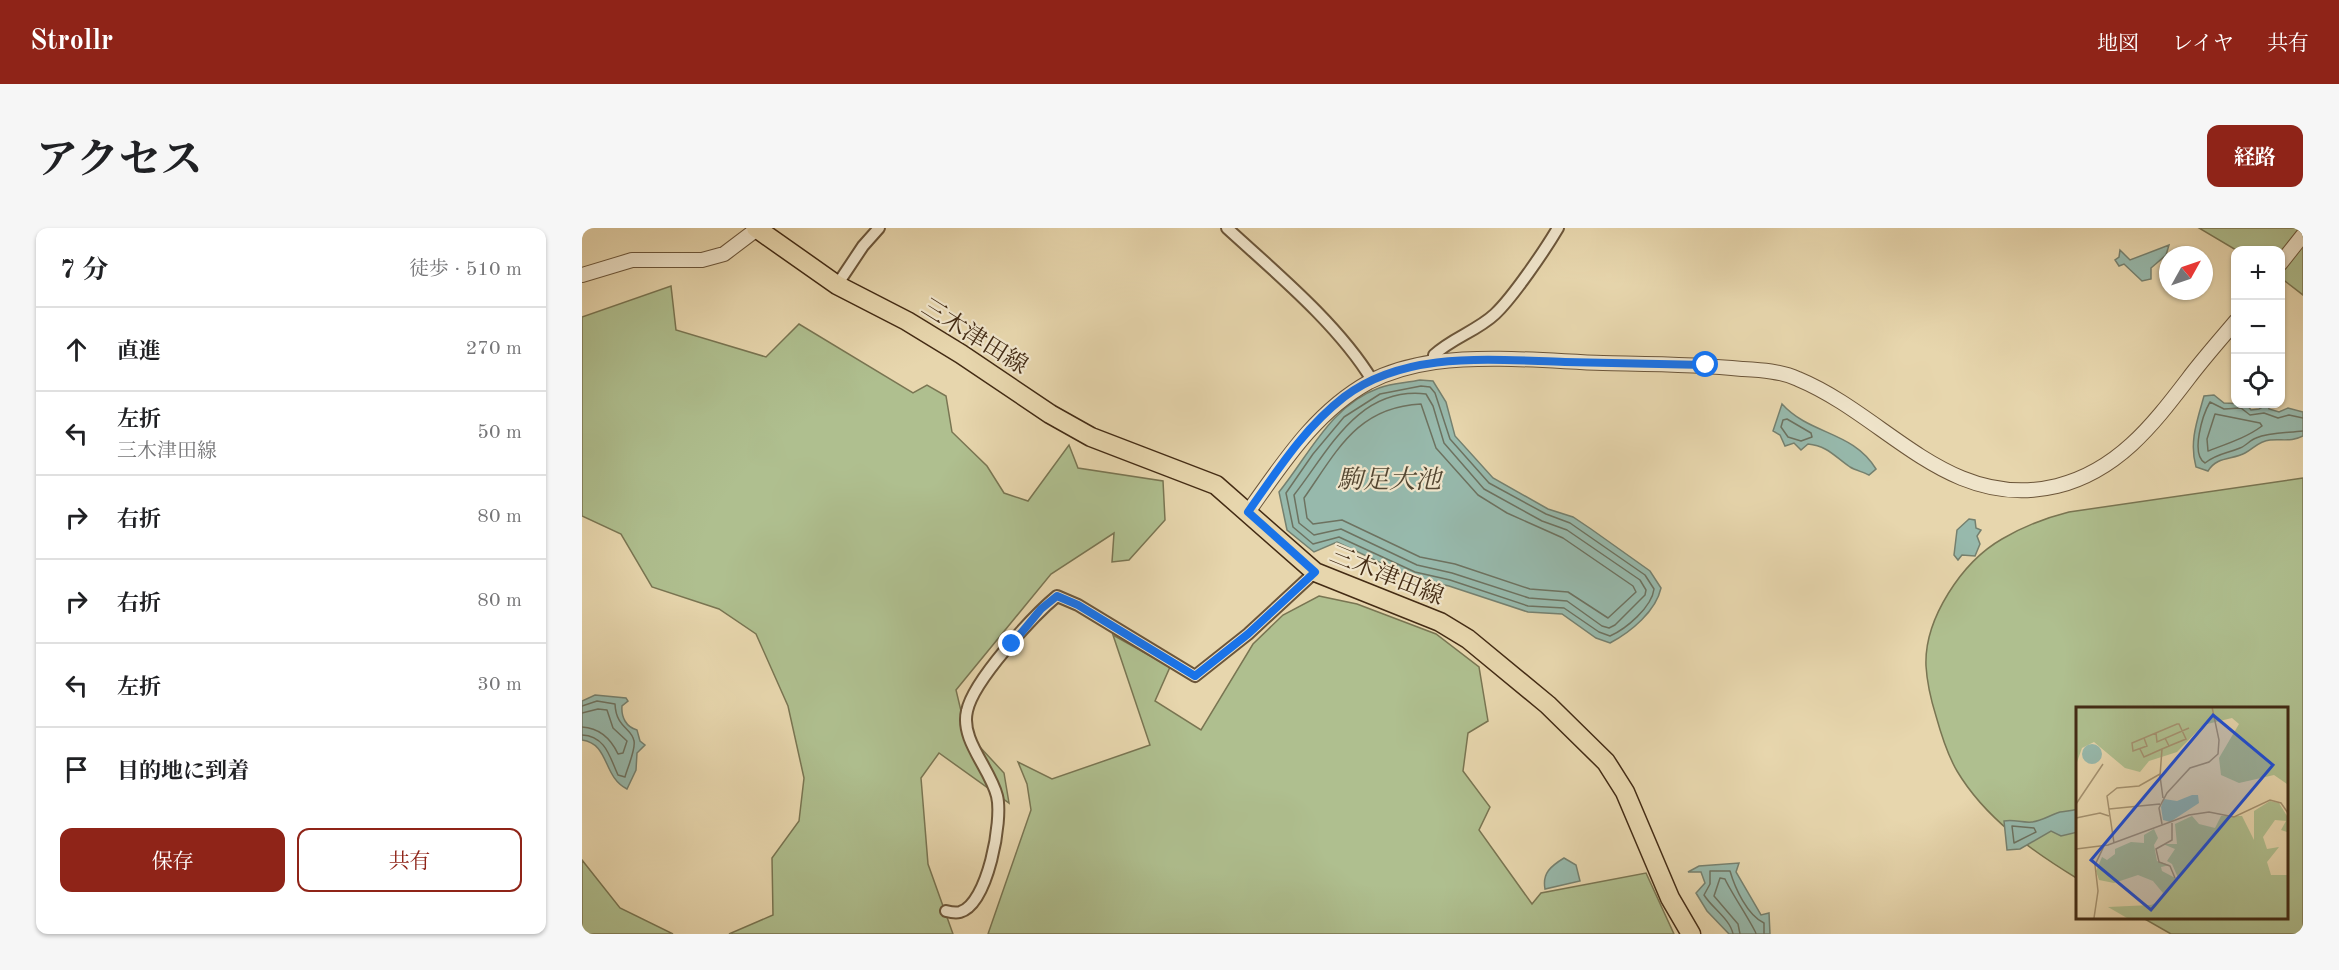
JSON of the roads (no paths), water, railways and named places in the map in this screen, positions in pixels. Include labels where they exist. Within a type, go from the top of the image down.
[{"type":"main road","name":"三木津田線","points":[[756,229],[837,285],[952,348],[1091,437],[1216,485],[1315,572],[1440,622],[1468,639],[1574,729],[1606,762],[1625,792],[1670,898],[1691,934]]},
{"type":"street","points":[[837,285],[863,246],[879,228]]},
{"type":"street","points":[[1227,228],[1300,295],[1361,362],[1372,380]]},
{"type":"street","points":[[1435,362],[1434,355],[1445,345],[1477,328],[1496,313],[1558,228]]},
{"type":"street","points":[[582,275],[632,260],[702,260],[724,254],[756,229]]},
{"type":"street","points":[[2285,258],[2303,235]]},
{"type":"street","points":[[1248,512],[1295,446],[1324,414],[1372,380],[1435,362],[1489,360],[1706,365],[1786,375],[1830,394],[1917,455],[1954,476],[1989,488],[2024,492],[2057,486],[2087,476],[2113,462],[2159,417],[2231,326]]},
{"type":"street","points":[[946,911],[960,912],[973,903],[984,883],[995,844],[999,812],[997,795],[974,747],[965,720],[967,708],[985,678],[1041,609],[1057,596],[1078,605],[1195,676],[1248,634],[1315,572]]},
{"type":"water","points":[[2159,249],[2159,261],[2151,268],[2151,279],[2142,281],[2124,264],[2119,266],[2115,260],[2119,257],[2120,250],[2130,260]]},
{"type":"water","name":"駒足大池","points":[[1420,380],[1433,381],[1446,402],[1455,436],[1493,478],[1548,509],[1573,517],[1650,571],[1661,588],[1654,605],[1642,620],[1610,643],[1596,638],[1562,614],[1528,612],[1449,586],[1413,578],[1337,542],[1314,552],[1287,530],[1279,492],[1322,432],[1347,406],[1362,396],[1379,388]]},
{"type":"water","points":[[2214,395],[2224,403],[2231,403],[2231,408],[2249,408],[2251,410],[2269,408],[2279,412],[2288,408],[2303,412],[2303,436],[2291,440],[2263,442],[2245,453],[2216,463],[2208,471],[2196,467],[2194,440],[2204,396]]},
{"type":"water","points":[[1782,404],[1805,422],[1856,447],[1876,469],[1869,475],[1850,467],[1815,445],[1808,444],[1801,450],[1794,443],[1785,446],[1780,435],[1773,431]]},
{"type":"water","points":[[1969,519],[1975,520],[1976,528],[1981,530],[1977,536],[1980,544],[1975,556],[1962,555],[1958,560],[1954,555],[1957,530]]},
{"type":"water","points":[[595,695],[626,698],[628,701],[622,706],[623,718],[630,727],[637,730],[640,741],[645,745],[637,753],[636,770],[627,789],[613,776],[597,748],[582,740],[582,701]]},
{"type":"water","points":[[2076,809],[2076,832],[2061,836],[2051,831],[2020,849],[2007,850],[2004,821],[2036,821],[2060,812]]},
{"type":"water","points":[[1564,858],[1576,865],[1580,881],[1545,889],[1544,883],[1548,870]]},
{"type":"water","points":[[1739,863],[1736,872],[1761,915],[1769,913],[1770,934],[1729,934],[1707,911],[1696,893],[1705,883],[1701,872],[1688,872],[1699,866]]}]
